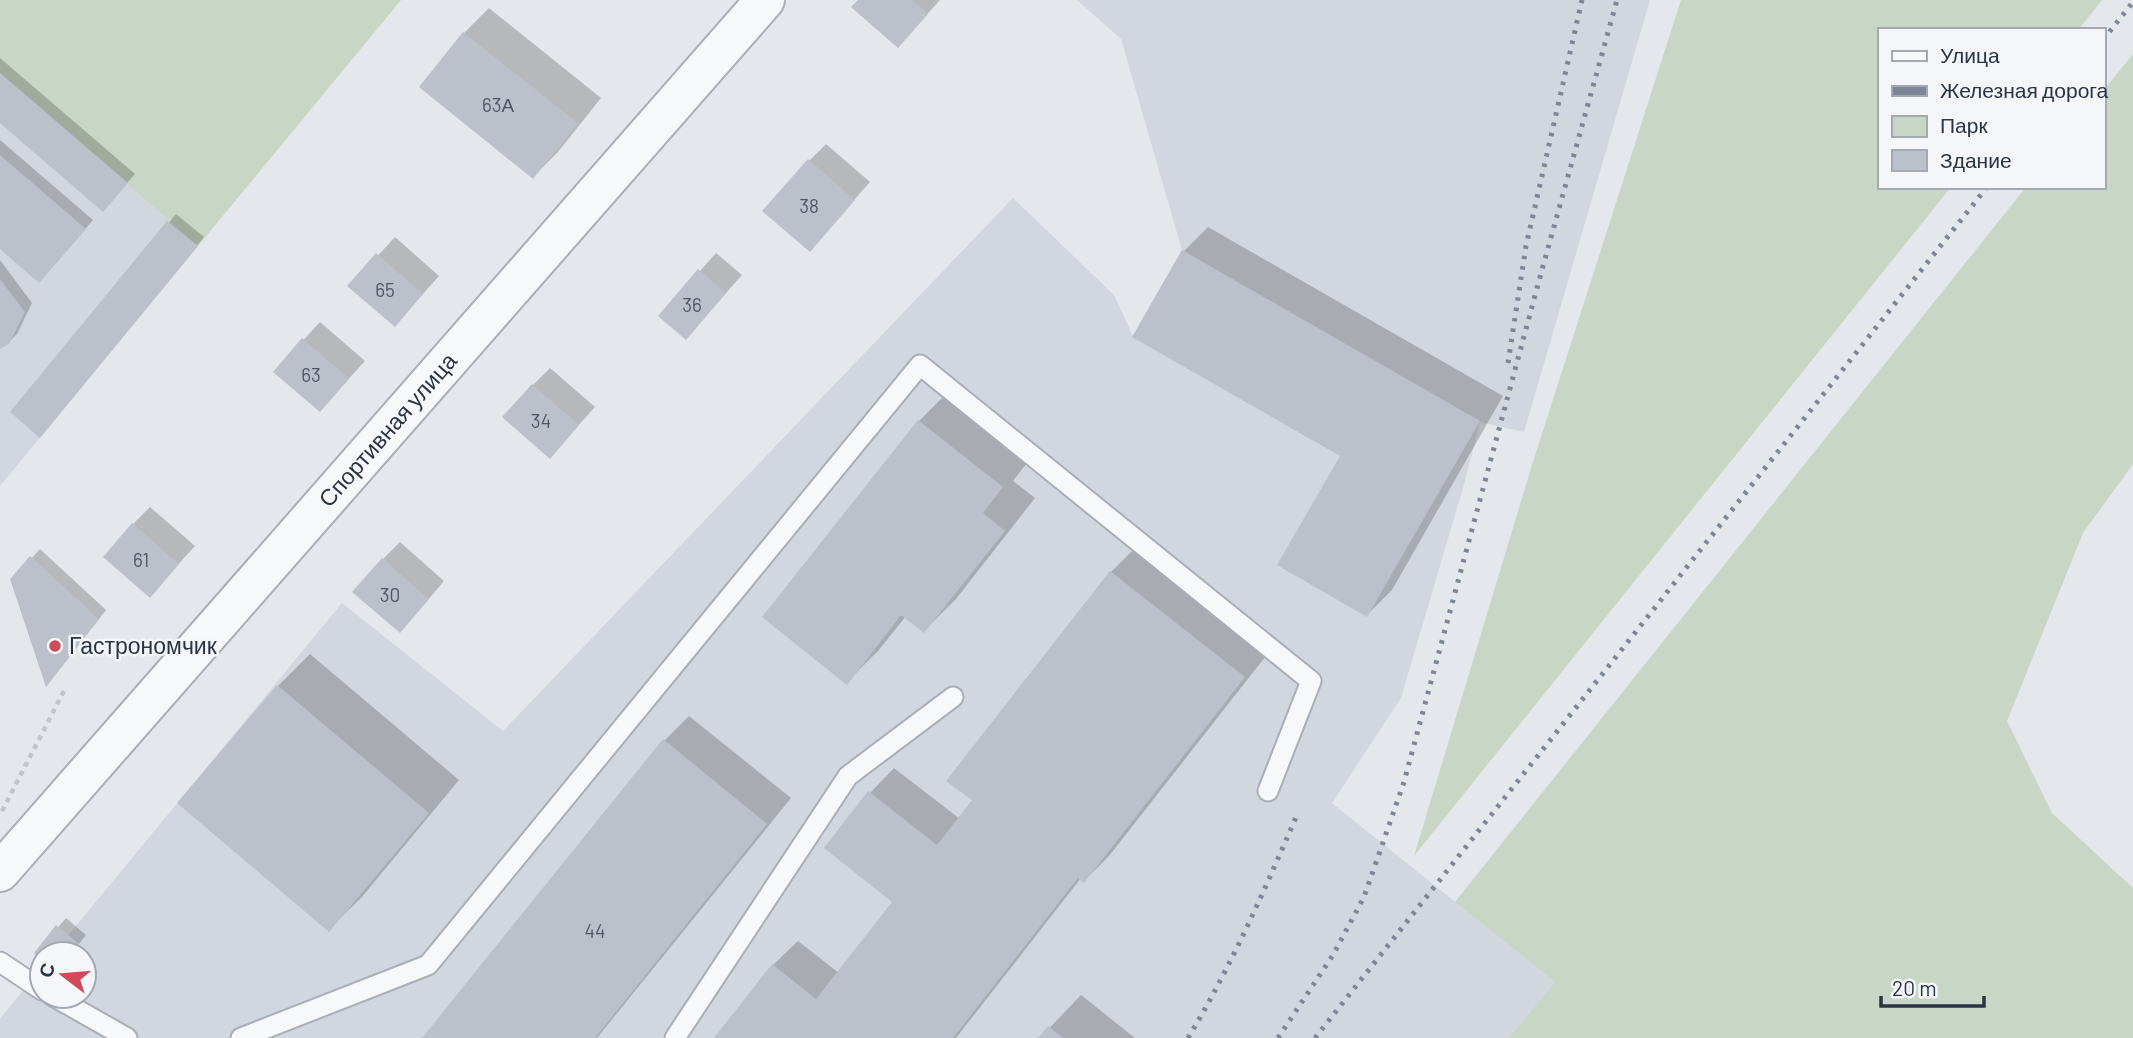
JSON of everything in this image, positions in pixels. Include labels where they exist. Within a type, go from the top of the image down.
[{"type":"street","name":"Спортивная улица","points":[[6,866],[765,0]]},
{"type":"street","name":"Спортивная улица","points":[[0,823],[6,866]]},
{"type":"lane","points":[[241,1038],[428,965],[920,365],[1311,681],[1268,791]]},
{"type":"lane","points":[[675,1038],[848,775],[953,697]]},
{"type":"lane","points":[[0,962],[28,981]]},
{"type":"lane","points":[[78,1010],[127,1038]]},
{"type":"path","points":[[0,815],[66,687]]},
{"type":"shaded area","points":[[1077,0],[1650,0],[1524,432],[1480,422],[1401,698],[1332,803],[1555,982],[1508,1038],[0,1038],[0,1019],[28,984],[28,1010],[98,1010],[98,940],[65,940],[342,603],[503,731],[1013,198],[1114,295],[1133,336],[1182,250],[1121,39]]},
{"type":"shaded area","points":[[0,73],[198,246],[0,486]]},
{"type":"green space","points":[[0,0],[401,0],[198,246],[0,73]]},
{"type":"green space","points":[[1681,0],[2102,0],[2080,28],[1878,28],[1878,189],[1949,189],[1414,856],[1532,465]]},
{"type":"green space","points":[[2133,54],[2133,464],[2083,533],[2007,721],[2052,813],[2133,888],[2133,1038],[1508,1038],[1555,982],[1455,902],[2024,189],[2105,189],[2105,89]]},
{"type":"building","points":[[858,0],[912,0],[928,14],[898,48],[851,7]]},
{"type":"building","points":[[463,32],[578,123],[533,179],[419,87]]},
{"type":"building","points":[[0,73],[128,183],[103,212],[0,123]]},
{"type":"building","points":[[0,155],[86,229],[39,283],[0,249]]},
{"type":"building","points":[[808,159],[855,200],[810,252],[762,211]]},
{"type":"building","points":[[167,221],[198,246],[40,438],[10,412]]},
{"type":"building","points":[[1182,250],[1480,421],[1367,617],[1277,565],[1340,456],[1132,337]]},
{"type":"building","points":[[376,253],[423,294],[395,327],[347,286]]},
{"type":"building","points":[[698,269],[726,293],[686,340],[658,316]]},
{"type":"building","points":[[0,279],[25,312],[9,344],[0,349]]},
{"type":"building","points":[[302,338],[349,379],[320,412],[273,372]]},
{"type":"building","points":[[532,384],[579,425],[550,459],[502,417]]},
{"type":"building","points":[[918,420],[1003,487],[983,513],[1005,531],[924,633],[901,615],[847,685],[762,617]]},
{"type":"building","points":[[132,523],[179,564],[150,598],[103,557]]},
{"type":"building","name":"Гастрономчик","points":[[30,556],[99,619],[46,687],[10,579]]},
{"type":"building","points":[[382,558],[429,599],[400,633],[352,592]]},
{"type":"building","points":[[1110,571],[1245,677],[1084,883],[1078,878],[953,1038],[714,1038],[772,964],[816,999],[892,902],[824,848],[868,791],[937,845],[972,800],[946,781]]},
{"type":"building","points":[[277,685],[429,813],[329,932],[177,803]]},
{"type":"building","points":[[663,739],[767,824],[595,1038],[422,1038]]},
{"type":"building","points":[[56,925],[74,940],[44,940]]},
{"type":"building","points":[[1048,1026],[1063,1038],[1038,1038]]},
{"type":"railway","points":[[1508,363],[1526,246],[1582,0]]},
{"type":"railway","points":[[1278,1038],[1333,955],[1364,897],[1404,782],[1617,0]]},
{"type":"railway","points":[[2105,37],[2133,2]]},
{"type":"railway","points":[[1315,1038],[1985,189]]},
{"type":"railway","points":[[1188,1038],[1233,956],[1297,815]]},
{"type":"place","name":"Гастрономчик","points":[[55,646]]}]
